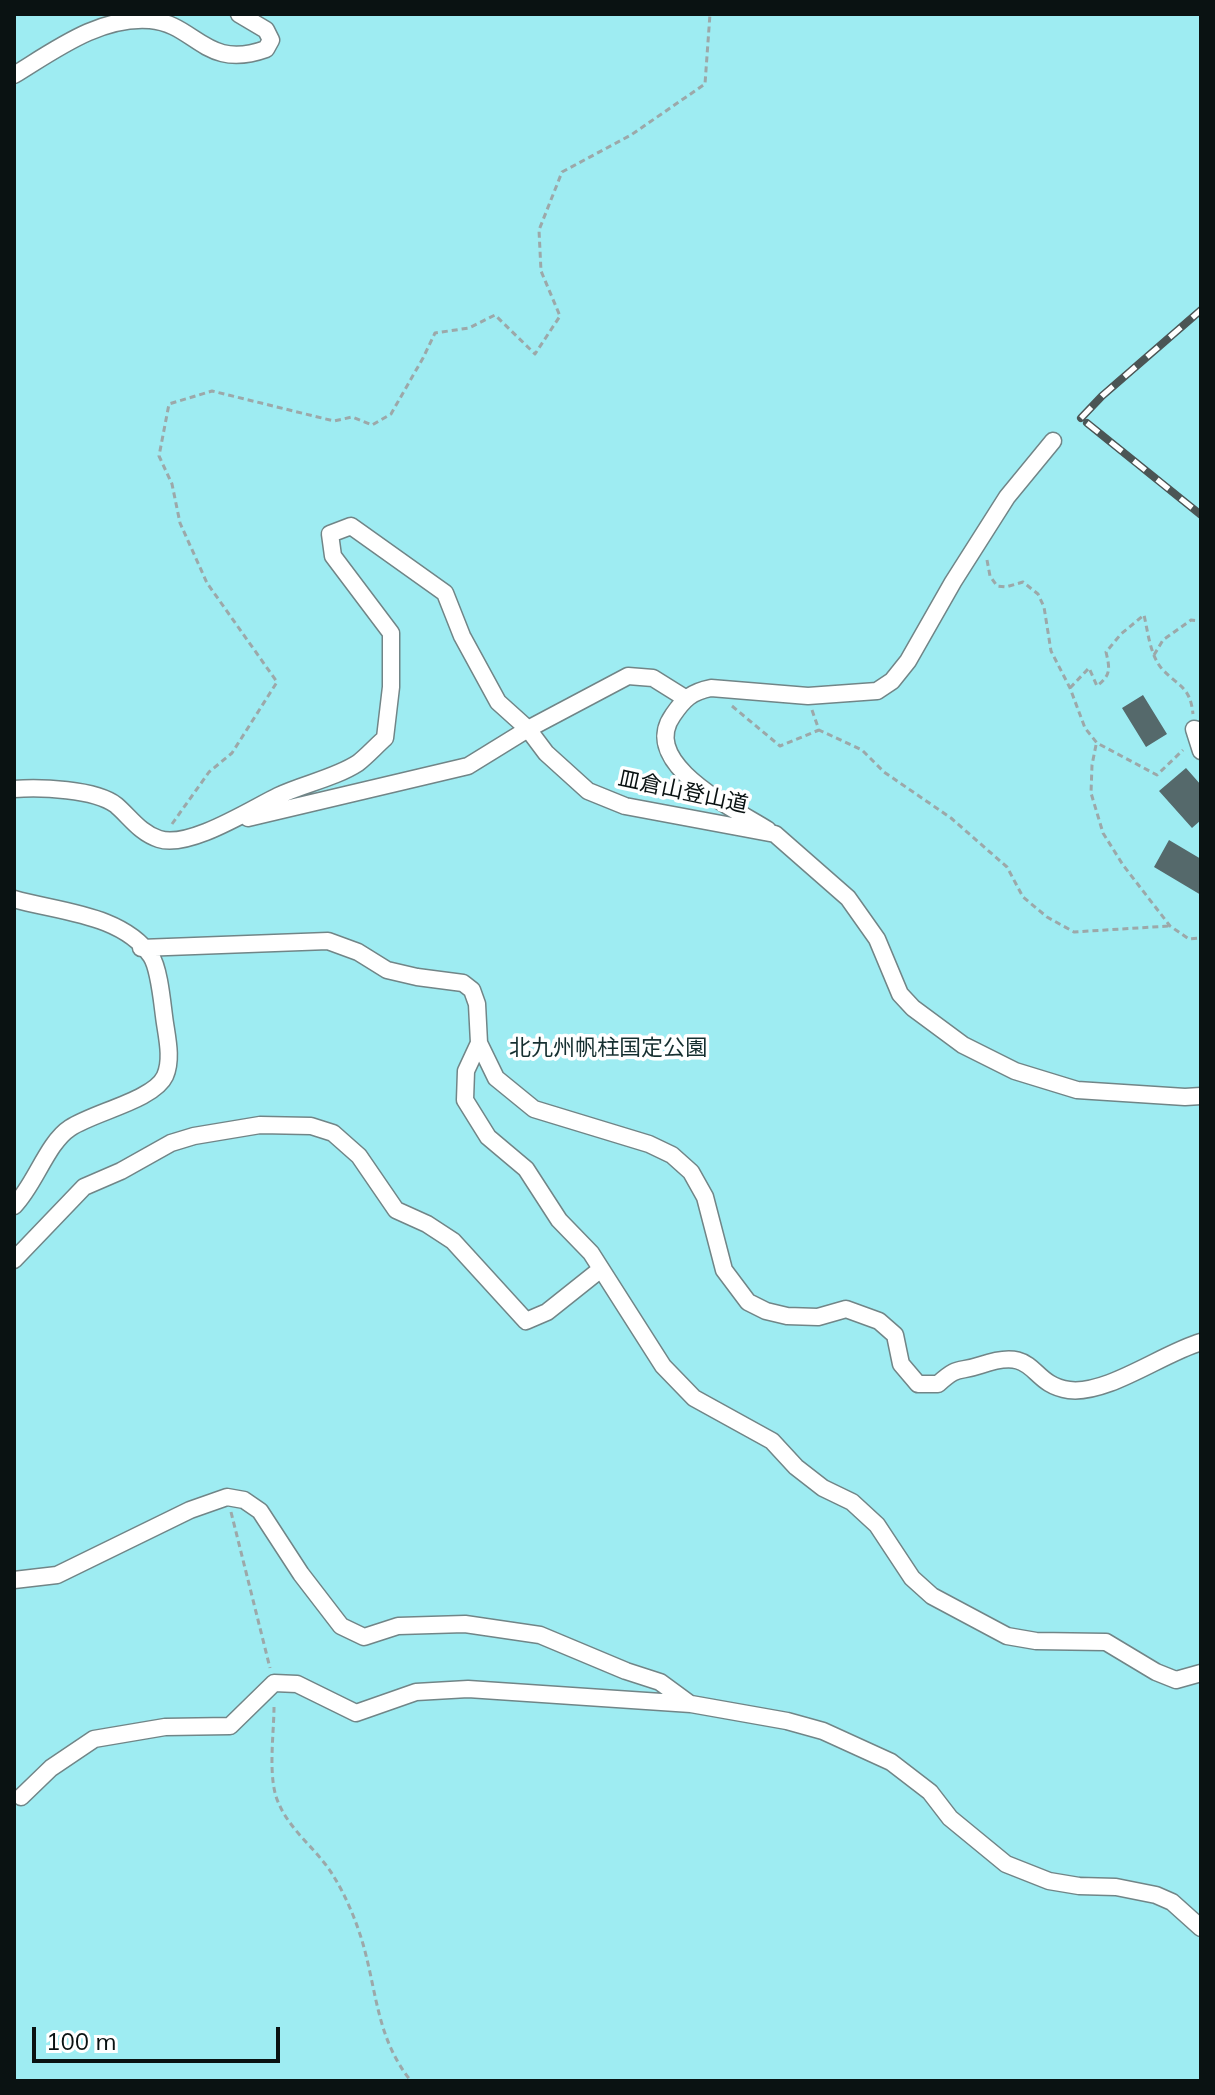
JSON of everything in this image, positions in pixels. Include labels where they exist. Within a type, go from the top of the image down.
[{"type":"street","points":[[14,75],[88,31],[123,21],[152,20],[176,27],[202,46],[224,54],[266,49],[271,40],[266,30],[239,14]]},
{"type":"street","points":[[1053,441],[1007,497],[908,661],[892,681],[877,691],[808,696],[711,688],[698,691],[685,698],[667,723],[664,736],[679,769],[688,778],[775,834],[848,898],[877,939],[900,994],[913,1008],[963,1045],[1015,1071],[1077,1090],[1201,1096]]},
{"type":"street","name":"皿倉山登山道","points":[[161,840],[188,837],[227,823],[278,796],[357,764],[385,738],[391,687],[391,633],[333,556],[330,534],[351,526],[445,593],[462,636],[498,702],[528,729],[546,753],[588,791],[625,806],[775,834]]},
{"type":"street","points":[[227,823],[468,766],[528,729],[628,676],[653,678],[685,698]]},
{"type":"street","points":[[1197,730],[1201,751]]},
{"type":"street","points":[[14,789],[51,789],[97,797],[114,804],[133,823],[161,840]]},
{"type":"street","points":[[14,899],[89,916],[126,932],[152,957],[161,995],[169,1056],[165,1077],[148,1093],[93,1115],[66,1130],[27,1192],[14,1206]]},
{"type":"street","points":[[141,948],[328,941],[358,952],[387,970],[463,983],[472,990],[477,1004],[479,1043],[496,1078],[534,1109],[649,1144],[672,1155],[691,1172],[705,1197],[724,1270],[748,1302],[787,1316],[818,1317],[846,1309],[879,1321],[895,1335],[901,1364],[918,1384],[938,1384],[954,1369],[978,1366],[997,1358],[1014,1358],[1067,1390],[1097,1389],[1181,1348],[1201,1342]]},
{"type":"street","points":[[479,1043],[466,1071],[465,1100],[488,1137],[526,1169],[559,1220],[591,1253],[663,1366],[694,1398],[772,1441],[796,1467],[823,1488],[852,1502],[877,1525],[912,1578],[932,1596],[1007,1636],[1036,1641],[1106,1642],[1156,1672],[1176,1680],[1201,1673]]},
{"type":"street","points":[[14,1260],[84,1187],[121,1171],[171,1143],[260,1125],[311,1126],[333,1133],[359,1156],[396,1210],[427,1224],[453,1241],[526,1321],[547,1312],[601,1269]]},
{"type":"street","points":[[14,1580],[57,1575],[190,1510],[227,1497],[244,1500],[260,1511],[301,1574],[341,1626],[352,1632],[364,1637],[398,1626],[465,1624],[540,1635],[660,1682],[691,1704]]},
{"type":"street","points":[[21,1797],[51,1768],[94,1739],[165,1727],[230,1726],[274,1683],[297,1684],[356,1713],[416,1692],[468,1689],[691,1704],[787,1721],[823,1731],[891,1762],[930,1792],[950,1818],[1006,1864],[1049,1881],[1116,1887],[1156,1895],[1172,1902],[1201,1928]]},
{"type":"path","points":[[161,840],[209,772],[232,753],[277,682],[207,583],[180,523],[172,484],[159,456],[169,404],[212,391],[334,421],[352,417],[372,425],[391,414],[435,333],[469,328],[495,315],[535,354],[560,316],[541,271],[539,230],[562,172],[631,135],[705,84],[710,14]]},
{"type":"path","points":[[982,536],[990,576],[997,586],[1023,582],[1038,594],[1044,607],[1051,651],[1070,688],[1085,728],[1097,743],[1157,775],[1186,747],[1197,730],[1191,696],[1163,669],[1154,655],[1144,615],[1121,634],[1106,652],[1110,672],[1107,679],[1097,686],[1089,668],[1070,688]]},
{"type":"path","points":[[1154,655],[1163,640],[1191,620],[1201,621]]},
{"type":"path","points":[[711,688],[780,746],[819,730]]},
{"type":"path","points":[[808,696],[819,730],[862,750],[884,772],[951,818],[1007,867],[1023,897],[1047,917],[1074,932],[1170,926]]},
{"type":"path","points":[[1097,743],[1091,793],[1103,833],[1123,865],[1170,926],[1189,939],[1201,938]]},
{"type":"path","points":[[227,1497],[274,1683],[273,1782],[278,1803],[334,1876],[363,1944],[371,1986],[389,2046],[411,2081]]},
{"type":"green space","name":"北九州帆柱国定公園","points":[[14,14],[1201,14],[1201,2081],[14,2081]]},
{"type":"building","points":[[1143,695],[1167,734],[1146,747],[1122,708]]},
{"type":"building","points":[[1186,768],[1201,785],[1201,820],[1192,828],[1159,791]]},
{"type":"building","points":[[1169,840],[1201,859],[1201,895],[1154,867]]},
{"type":"railway","points":[[1081,418],[1201,310]]},
{"type":"railway","points":[[1087,423],[1201,515]]}]
